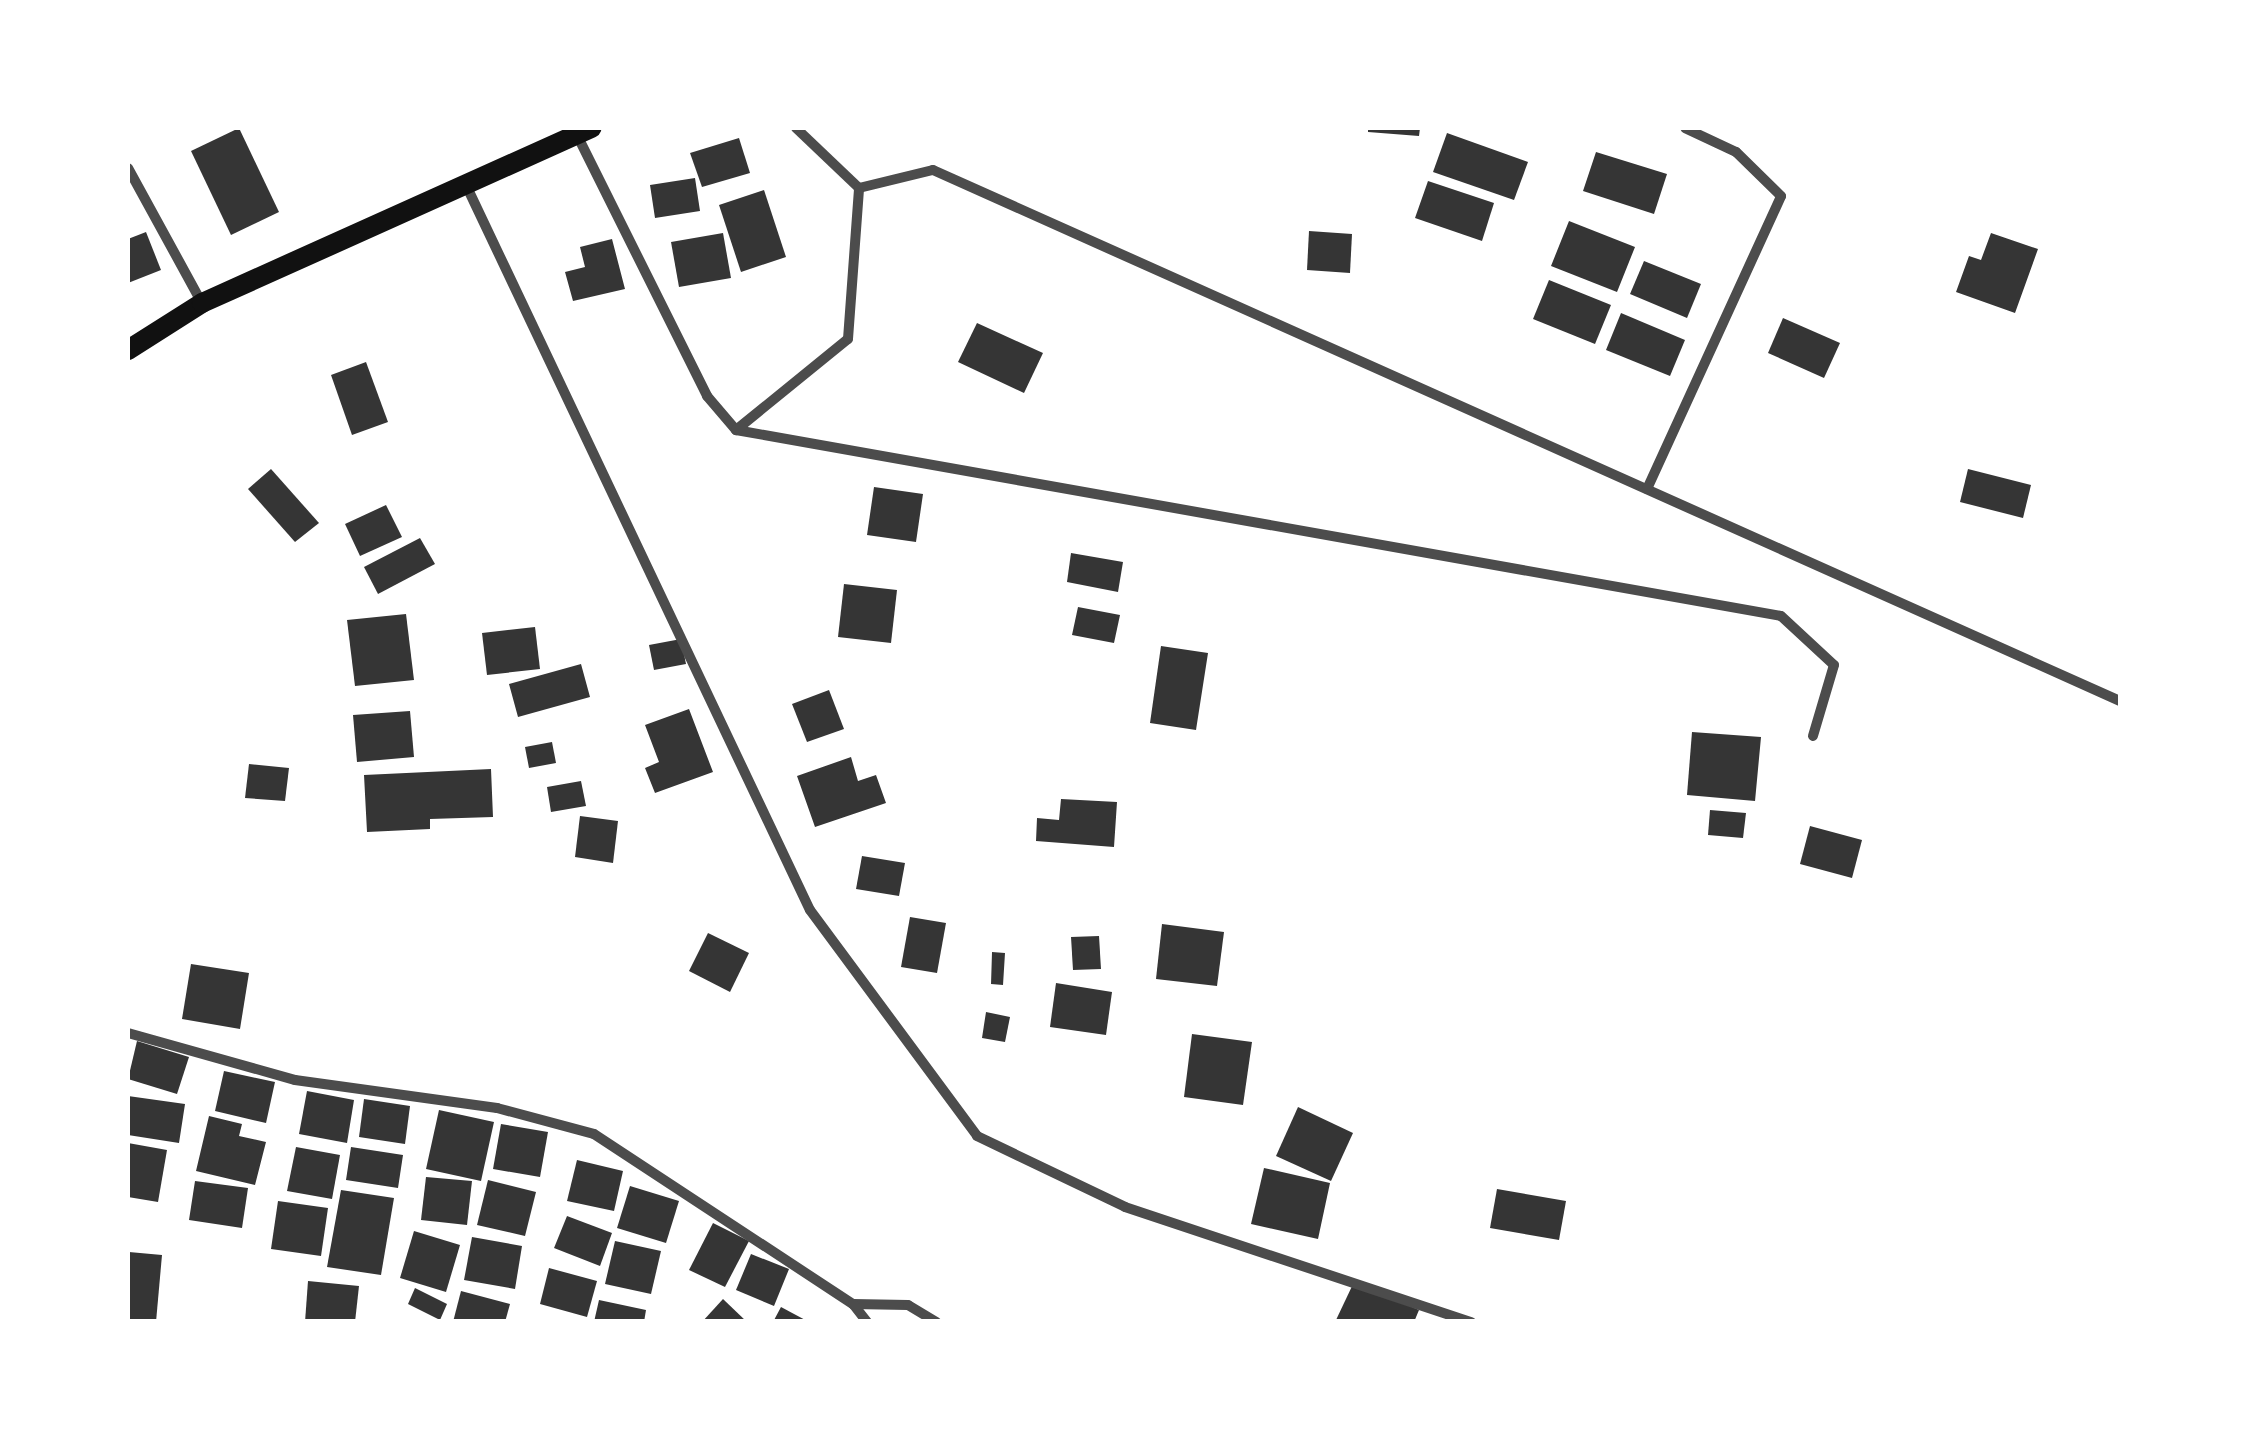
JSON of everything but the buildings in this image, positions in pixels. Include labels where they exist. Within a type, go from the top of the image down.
[{"type":"main road","points":[[128,350],[202,303],[584,131]]},
{"type":"street","points":[[796,128],[859,188]]},
{"type":"street","points":[[1646,489],[1780,196],[1736,152],[1685,128]]},
{"type":"street","points":[[584,131],[708,396],[736,430],[1781,616],[1834,666],[1813,736]]},
{"type":"street","points":[[128,168],[202,303]]},
{"type":"street","points":[[859,188],[933,170],[2120,701]]},
{"type":"street","points":[[466,186],[810,910],[977,1136],[1125,1208],[1471,1322]]},
{"type":"street","points":[[736,430],[848,339],[859,188]]},
{"type":"street","points":[[128,1033],[295,1080],[497,1108],[594,1134],[853,1304],[867,1322]]},
{"type":"street","points":[[853,1304],[908,1305],[936,1322]]}]
